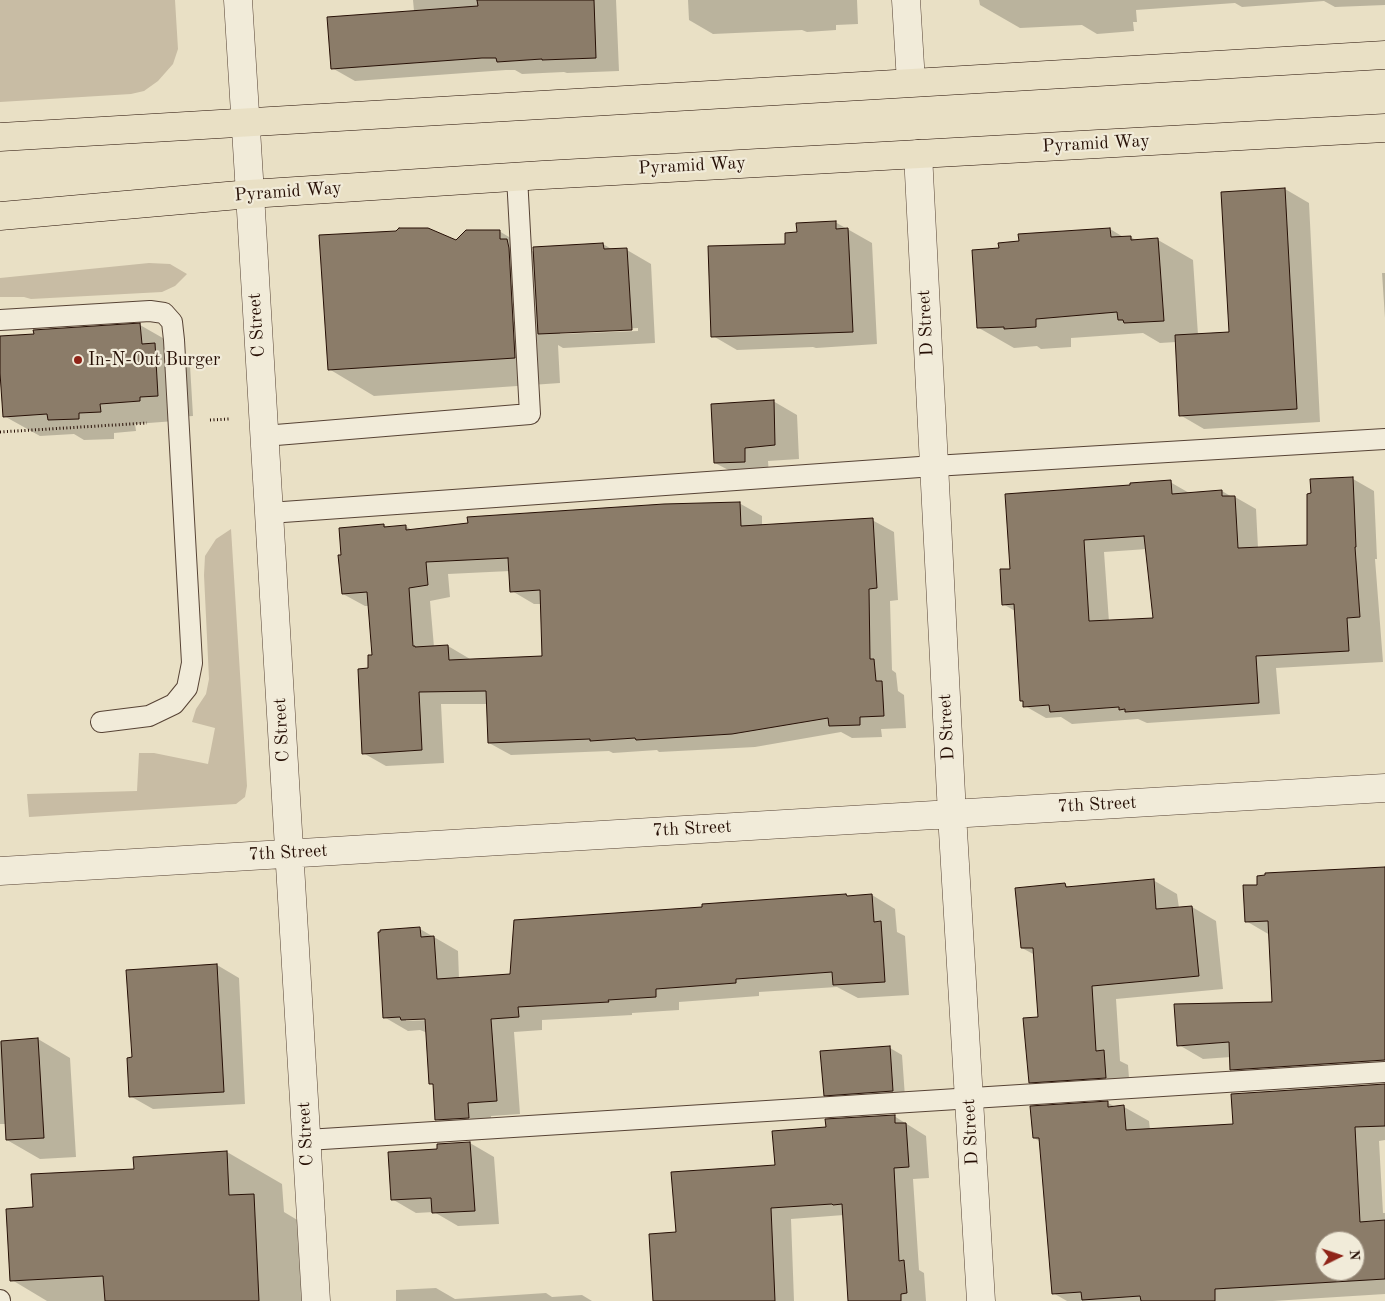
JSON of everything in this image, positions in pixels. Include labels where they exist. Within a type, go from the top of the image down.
[{"type":"main road","points":[[0,137],[1385,55]]},
{"type":"main road","name":"Pyramid Way","points":[[0,216],[250,194],[517,176],[1385,128]]},
{"type":"street","name":"C Street","points":[[238,0],[316,1301]]},
{"type":"street","points":[[906,0],[910,82]]},
{"type":"street","name":"D Street","points":[[918,154],[952,814],[981,1301]]},
{"type":"street","name":"7th Street","points":[[0,871],[1385,788]]},
{"type":"lane","points":[[264,436],[530,414],[517,176]]},
{"type":"lane","points":[[0,320],[150,311],[164,314],[172,322],[192,663],[187,688],[174,704],[149,716],[101,722]]},
{"type":"lane","points":[[269,513],[934,466],[1385,439]]},
{"type":"lane","points":[[307,1140],[1385,1072]]},
{"type":"path","points":[[0,432],[230,419]]},
{"type":"shaded area","points":[[0,0],[175,0],[178,49],[173,64],[158,81],[144,91],[131,94],[0,102]]},
{"type":"shaded area","points":[[149,263],[170,264],[187,274],[175,286],[162,292],[31,299],[24,297],[0,297],[0,278]]},
{"type":"shaded area","points":[[231,529],[247,786],[245,797],[236,804],[29,817],[27,794],[137,791],[139,753],[154,753],[208,764],[215,728],[192,722],[196,709],[206,694],[209,679],[204,575],[205,556],[216,539]]},
{"type":"building","points":[[477,0],[594,0],[596,58],[497,62],[496,58],[482,58],[331,69],[327,17],[478,6]]},
{"type":"building","points":[[1285,188],[1297,409],[1179,416],[1175,335],[1229,332],[1221,192]]},
{"type":"building","points":[[836,221],[836,229],[848,228],[853,332],[711,337],[708,246],[785,244],[785,233],[797,232],[796,223]]},
{"type":"building","points":[[399,228],[428,228],[456,240],[466,230],[500,230],[500,239],[507,239],[509,248],[515,358],[328,370],[319,235],[396,231]]},
{"type":"building","points":[[1110,228],[1111,237],[1131,236],[1131,240],[1158,238],[1164,321],[1124,323],[1123,320],[1118,320],[1117,312],[1036,319],[1036,327],[977,328],[972,250],[999,248],[998,243],[1019,241],[1018,234]]},
{"type":"building","points":[[603,243],[604,249],[627,248],[632,330],[538,334],[533,247]]},
{"type":"building","name":"In-N-Out Burger","points":[[140,323],[142,344],[155,343],[158,396],[140,397],[140,401],[100,404],[101,412],[79,413],[79,419],[48,420],[47,414],[3,417],[0,336],[34,334],[33,330]]},
{"type":"building","points":[[774,400],[775,445],[745,448],[745,462],[714,463],[711,404]]},
{"type":"building","points":[[1353,477],[1360,617],[1347,618],[1349,651],[1256,656],[1259,703],[1125,712],[1125,709],[1119,710],[1119,707],[1050,712],[1049,705],[1023,707],[1023,701],[1020,701],[1014,604],[1002,605],[1000,569],[1010,569],[1005,494],[1130,485],[1130,483],[1171,480],[1172,494],[1222,490],[1222,496],[1235,496],[1238,548],[1307,545],[1307,494],[1311,493],[1310,479]],"holes":[[[1144,536],[1153,618],[1089,621],[1084,540]]]},
{"type":"building","points":[[740,502],[741,526],[873,518],[877,588],[869,589],[870,659],[874,659],[876,681],[882,681],[884,716],[860,717],[860,725],[829,726],[828,718],[732,734],[636,740],[635,738],[488,743],[486,691],[419,692],[422,750],[362,754],[358,669],[368,668],[368,655],[372,655],[367,592],[342,594],[338,555],[341,555],[339,528],[384,524],[384,527],[406,525],[406,530],[468,523],[467,517],[664,504]],"holes":[[[508,558],[510,592],[540,590],[542,656],[449,660],[448,645],[413,646],[409,588],[428,585],[426,562]]]},
{"type":"building","points":[[1385,867],[1385,1060],[1230,1070],[1229,1042],[1177,1046],[1174,1004],[1272,1002],[1268,921],[1245,922],[1243,885],[1257,885],[1257,876],[1265,875],[1265,873]]},
{"type":"building","points":[[1154,879],[1156,909],[1192,906],[1199,976],[1092,986],[1096,1051],[1104,1050],[1106,1078],[1029,1083],[1023,1018],[1038,1017],[1033,948],[1021,948],[1015,888],[1065,883],[1066,887]]},
{"type":"building","points":[[846,894],[847,896],[872,894],[874,922],[881,921],[885,982],[833,985],[832,972],[736,979],[736,983],[656,989],[656,997],[608,1000],[609,1002],[518,1007],[519,1017],[491,1019],[497,1101],[468,1103],[469,1118],[435,1120],[433,1084],[429,1084],[425,1019],[401,1020],[400,1017],[383,1018],[378,932],[380,930],[420,927],[421,937],[434,936],[437,979],[510,974],[514,920],[702,907],[702,904]]},
{"type":"building","points":[[217,964],[224,1092],[129,1097],[127,1058],[132,1057],[126,970]]},
{"type":"building","points":[[38,1038],[44,1138],[6,1140],[1,1041]]},
{"type":"building","points":[[890,1046],[893,1091],[824,1096],[820,1051]]},
{"type":"building","points":[[1385,1084],[1385,1126],[1355,1127],[1360,1222],[1385,1220],[1385,1279],[1365,1280],[1365,1231],[1315,1231],[1315,1281],[1351,1281],[1215,1289],[1215,1301],[1141,1301],[1140,1296],[1082,1300],[1081,1292],[1052,1294],[1039,1138],[1033,1138],[1030,1106],[1108,1101],[1108,1107],[1124,1105],[1126,1130],[1233,1124],[1231,1094]]},
{"type":"building","points":[[895,1115],[895,1123],[906,1123],[909,1167],[894,1168],[899,1261],[904,1260],[907,1293],[901,1294],[901,1301],[848,1301],[842,1204],[832,1204],[771,1208],[775,1301],[653,1301],[649,1234],[676,1232],[671,1172],[775,1165],[772,1131],[826,1127],[825,1119]]},
{"type":"building","points":[[470,1142],[475,1211],[432,1213],[431,1198],[391,1200],[388,1152],[437,1149],[437,1144]]},
{"type":"building","points":[[227,1151],[229,1195],[254,1194],[259,1301],[105,1301],[103,1276],[10,1281],[6,1209],[33,1207],[31,1174],[134,1169],[133,1157]]},
{"type":"place","name":"In-N-Out Burger","points":[[78,360]]}]
